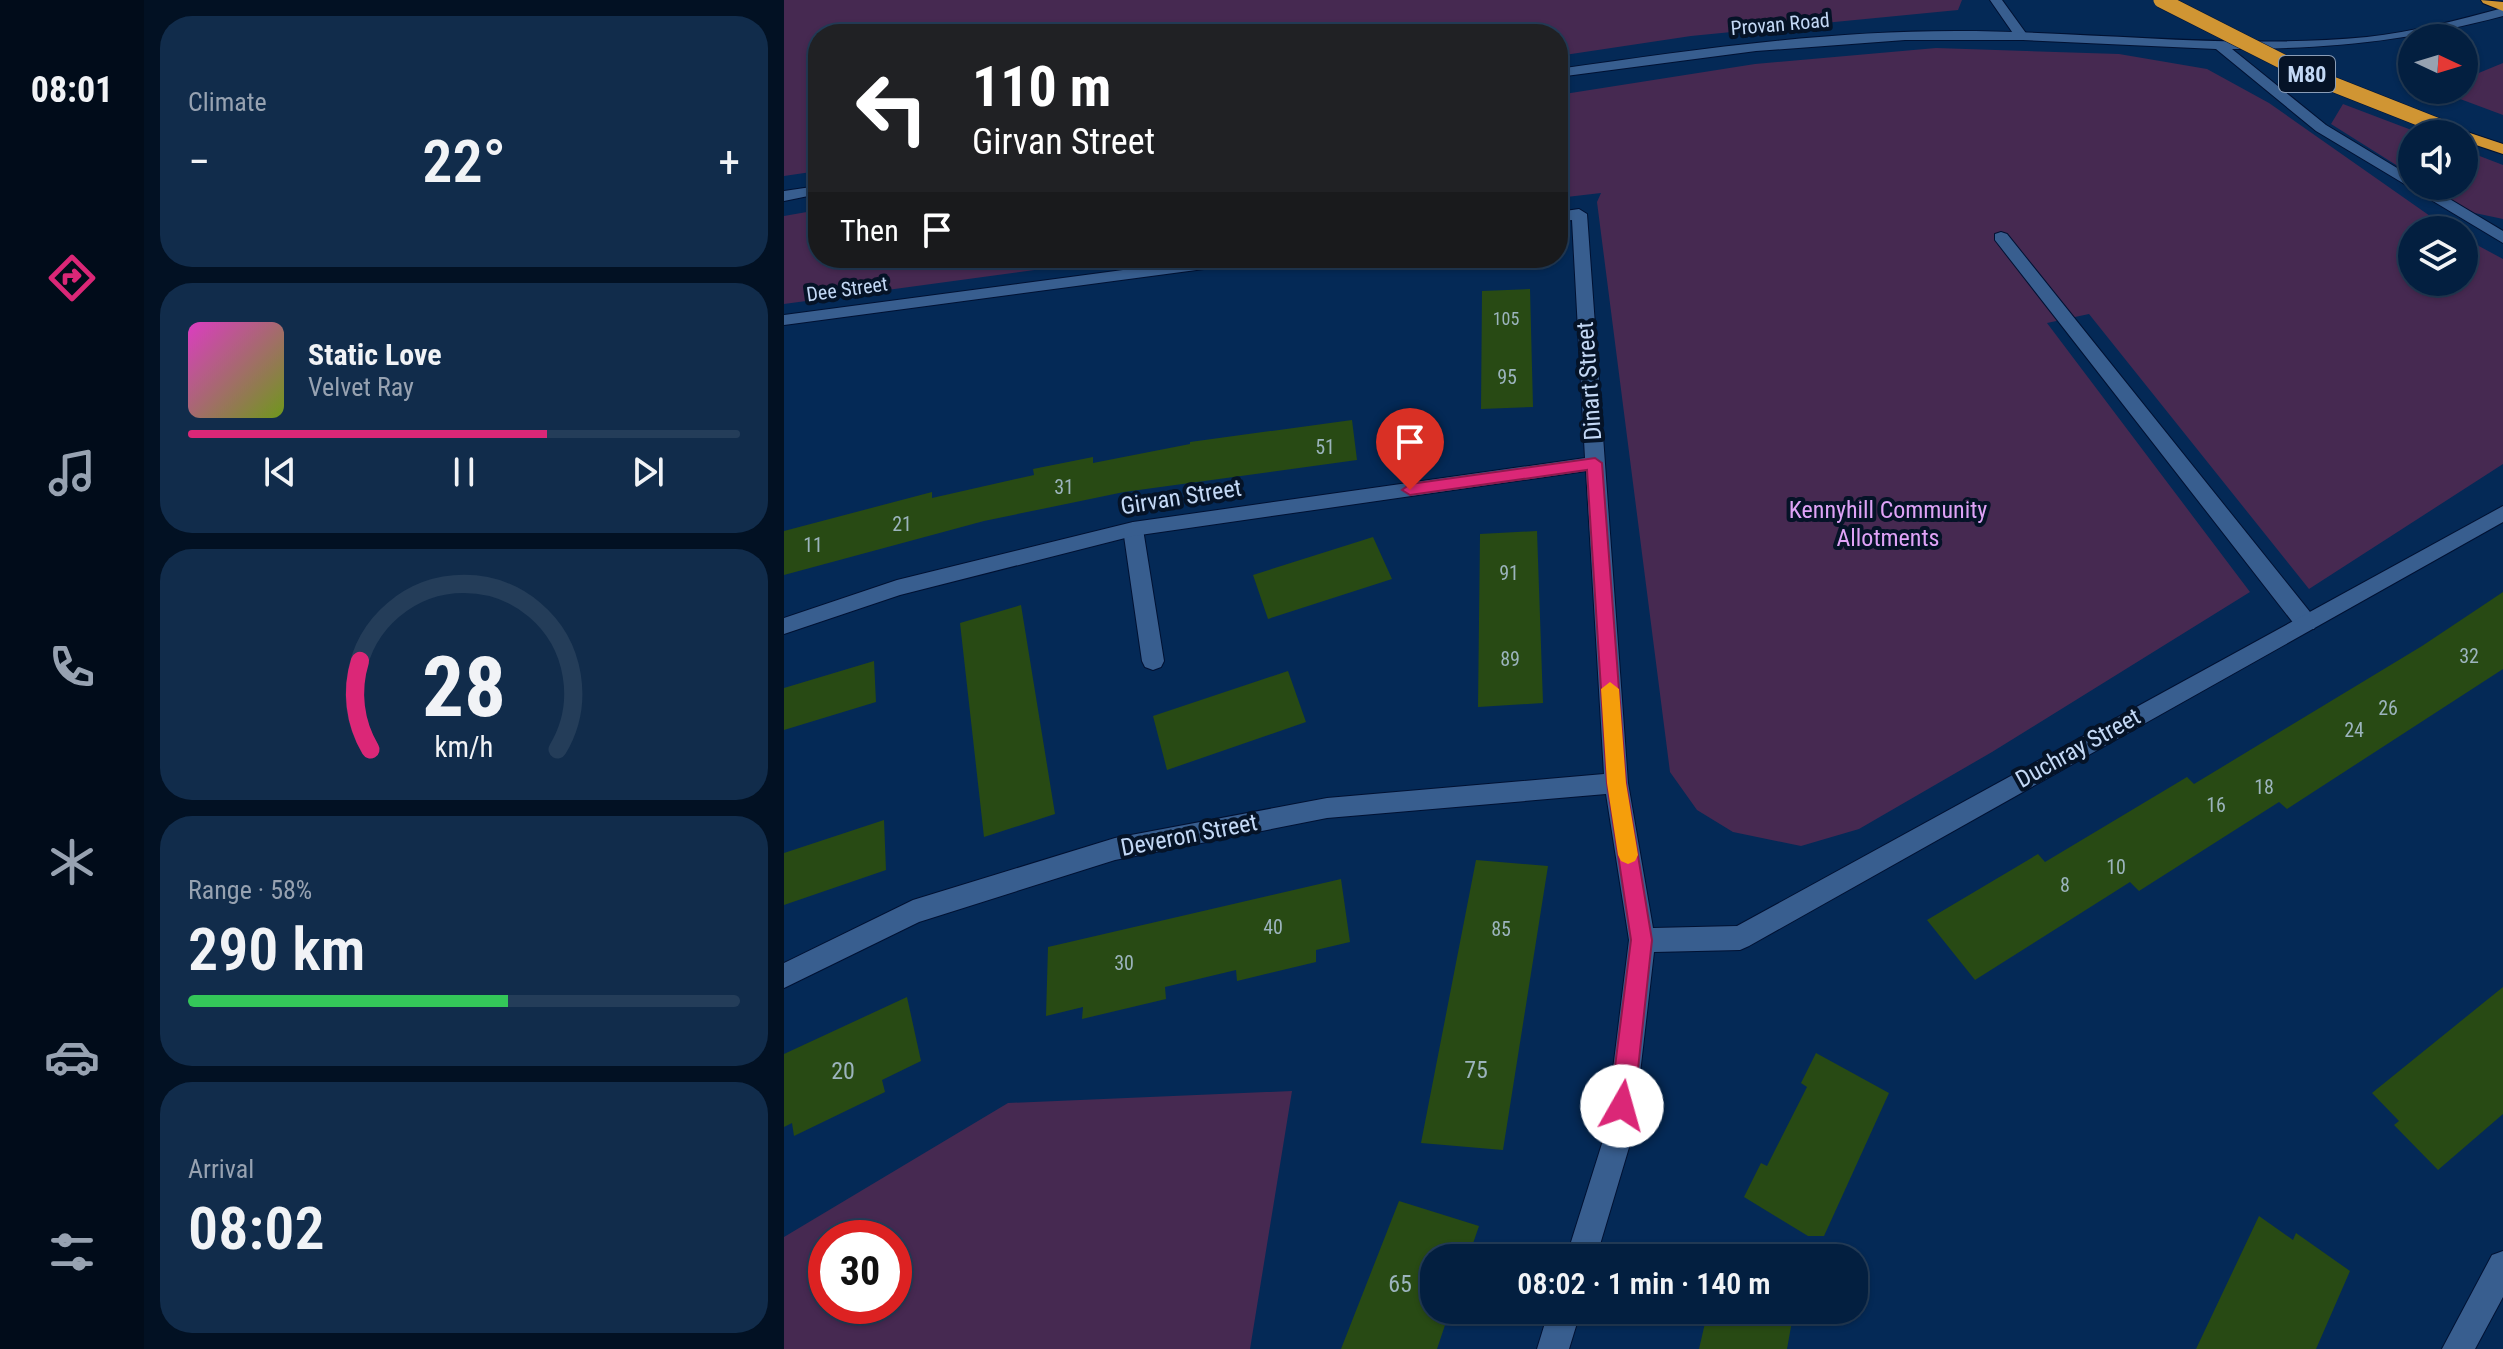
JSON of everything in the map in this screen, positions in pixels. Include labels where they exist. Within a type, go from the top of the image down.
[{"type":"highway","name":"M80","points":[[2161,0],[2236,41],[2313,77],[2423,120]]},
{"type":"highway","points":[[2488,0],[2503,9]]},
{"type":"highway","name":"M80","points":[[2478,141],[2503,149]]},
{"type":"street","points":[[1996,0],[2022,36]]},
{"type":"street","name":"Provan Road","points":[[1568,71],[1700,51],[1882,37],[2022,36],[2294,45],[2405,36],[2503,9]]},
{"type":"street","points":[[2218,44],[2321,128],[2398,175]]},
{"type":"street","points":[[784,196],[808,192]]},
{"type":"street","points":[[2442,200],[2503,238]]},
{"type":"street","points":[[2445,202],[2503,230]]},
{"type":"street","name":"Dinart Street","points":[[1568,215],[1595,463],[1616,783],[1642,940],[1619,1134],[1585,1244]]},
{"type":"street","points":[[2001,237],[2306,623]]},
{"type":"street","name":"Dee Street","points":[[784,320],[1174,268]]},
{"type":"street","name":"Girvan Street","points":[[784,626],[897,588],[1133,529],[1595,463]]},
{"type":"street","name":"Duchray Street","points":[[1642,940],[1740,938],[2503,513]]},
{"type":"street","points":[[1133,529],[1153,661]]},
{"type":"street","name":"Deveron Street","points":[[784,976],[913,912],[1115,849],[1327,808],[1616,783]]},
{"type":"street","points":[[2458,1349],[2503,1266]]},
{"type":"street","points":[[1553,1349],[1561,1324]]},
{"type":"green space","points":[[784,0],[1962,0],[1958,10],[1691,36],[1568,54],[1568,24],[808,24],[808,172],[784,176]]},
{"type":"green space","name":"Kennyhill Community Allotments","points":[[1936,48],[2119,54],[2207,69],[2269,103],[2398,194],[2398,200],[2407,200],[2430,216],[2398,216],[2398,296],[2478,296],[2478,246],[2503,259],[2503,464],[2309,589],[2089,314],[2047,323],[2250,592],[1992,752],[1859,829],[1801,846],[1733,832],[1697,810],[1670,772],[1597,202],[1601,193],[1568,197],[1568,93],[1755,64]]},
{"type":"green space","points":[[2503,63],[2503,115],[2474,104],[2478,104],[2478,73]]},
{"type":"green space","points":[[2343,104],[2398,125],[2398,166],[2331,124]]},
{"type":"green space","points":[[2478,155],[2503,165],[2503,219],[2470,212],[2451,200],[2478,200]]},
{"type":"green space","points":[[808,212],[808,268],[1049,268],[784,304],[784,216]]},
{"type":"green space","points":[[1292,1091],[1250,1349],[784,1349],[784,1237],[808,1223],[808,1324],[912,1324],[912,1220],[812,1220],[1008,1103]]},
{"type":"building","points":[[1530,289],[1533,407],[1481,409],[1482,291]]},
{"type":"building","points":[[1352,420],[1357,460],[1124,492],[984,521],[784,575],[784,531],[932,492],[932,498],[1034,475],[1033,469],[1093,457],[1093,463],[1190,442]]},
{"type":"building","points":[[1537,531],[1543,703],[1478,707],[1480,534]]},
{"type":"building","points":[[1373,537],[1392,579],[1268,619],[1253,575]]},
{"type":"building","points":[[2503,592],[2503,669],[2287,809],[2279,802],[2139,891],[2130,882],[1975,980],[1927,920],[2038,854],[2045,862],[2187,777],[2194,784],[2422,646]]},
{"type":"building","points":[[1021,605],[1055,814],[984,837],[960,623]]},
{"type":"building","points":[[874,661],[876,702],[784,730],[784,688]]},
{"type":"building","points":[[1288,671],[1306,722],[1167,770],[1153,716]]},
{"type":"building","points":[[884,820],[886,870],[784,905],[784,853]]},
{"type":"building","points":[[1476,860],[1548,866],[1503,1150],[1421,1143]]},
{"type":"building","points":[[1341,879],[1350,942],[1316,950],[1316,962],[1237,981],[1236,970],[1165,987],[1166,999],[1082,1019],[1083,1007],[1046,1016],[1048,947]]},
{"type":"building","points":[[2503,987],[2503,1114],[2438,1170],[2394,1125],[2399,1121],[2372,1093]]},
{"type":"building","points":[[907,997],[921,1061],[882,1080],[885,1092],[794,1136],[792,1123],[784,1127],[784,1054]]},
{"type":"building","points":[[1816,1053],[1889,1093],[1824,1236],[1808,1236],[1744,1197],[1761,1163],[1767,1166],[1807,1087],[1801,1083]]},
{"type":"building","points":[[1399,1201],[1479,1226],[1473,1244],[1420,1244],[1420,1324],[1445,1324],[1437,1349],[1341,1349]]},
{"type":"building","points":[[2259,1216],[2293,1240],[2296,1233],[2350,1271],[2316,1349],[2196,1349]]},
{"type":"building","points":[[1705,1324],[1791,1324],[1787,1349],[1699,1349]]},
{"type":"slow traffic","points":[[1610,689],[1616,783],[1628,855]]},
{"type":"route","points":[[1410,490],[1595,463],[1616,783],[1642,940],[1622,1106]]}]
